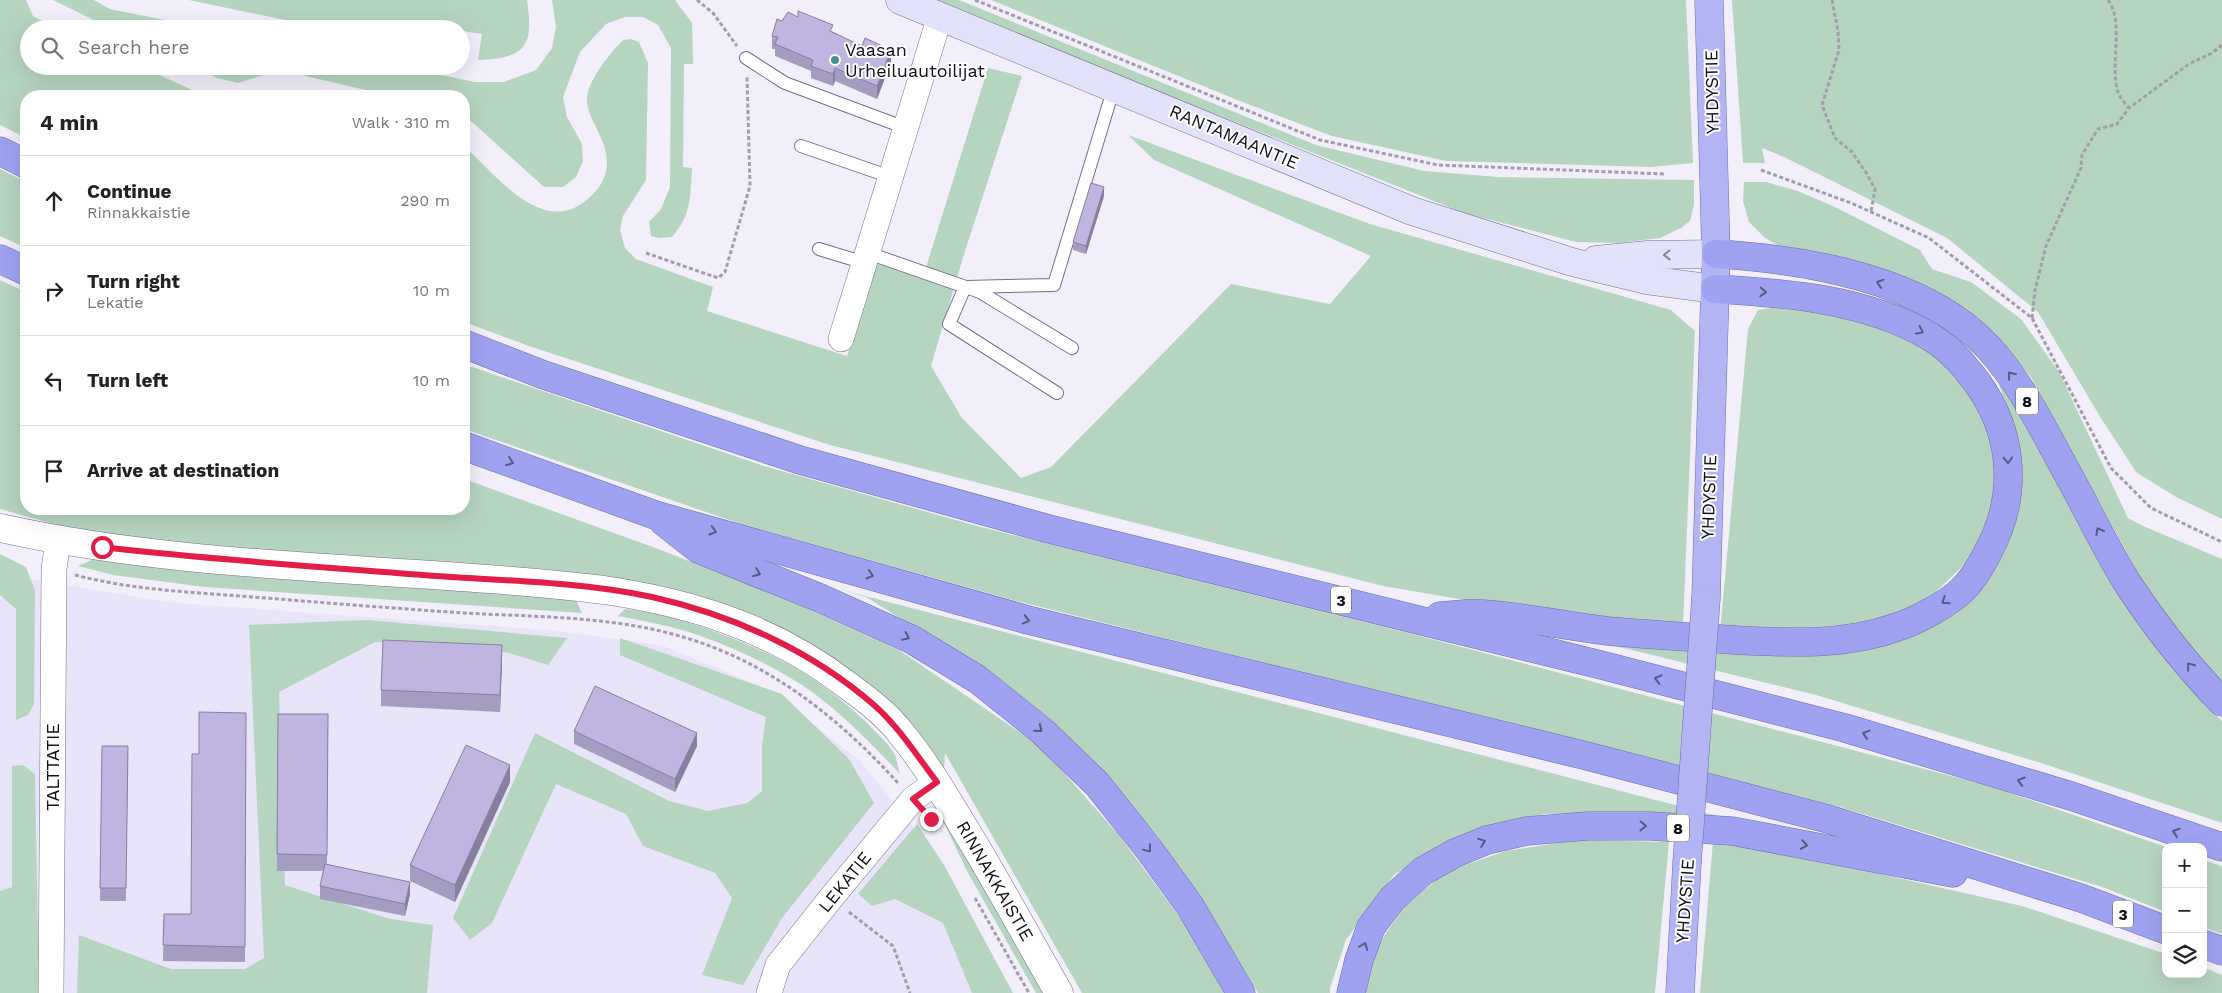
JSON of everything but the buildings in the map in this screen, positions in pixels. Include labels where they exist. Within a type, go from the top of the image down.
[{"type":"highway","name":"YHDYSTIE","points":[[1680,993],[1687,863],[1706,598],[1716,254],[1710,0]]},
{"type":"highway","points":[[0,152],[20,161]]},
{"type":"highway","name":"8","points":[[1716,254],[1771,257],[1855,275],[1900,290],[1949,315],[1987,346],[2015,379],[2130,587],[2164,634],[2222,702]]},
{"type":"highway","points":[[0,259],[20,268]]},
{"type":"highway","points":[[1410,617],[1481,614],[1609,631],[1789,643],[1858,638],[1898,627],[1928,612],[1960,592],[1980,567],[1993,543],[2004,514],[2009,485],[2007,451],[1998,417],[1982,387],[1958,359],[1931,337],[1893,318],[1822,299],[1770,292],[1715,290]]},
{"type":"highway","name":"3","points":[[470,346],[544,375],[800,460],[1049,529],[1410,617],[1845,728],[2071,796],[2222,847]]},
{"type":"highway","name":"3","points":[[470,448],[655,514],[1028,620],[1574,753],[1828,818],[2081,898],[2162,928]]},
{"type":"highway","points":[[655,514],[698,549],[820,598],[911,639],[977,679],[1042,731],[1097,784],[1148,848],[1190,906],[1241,993]]},
{"type":"highway","name":"8","points":[[1351,993],[1358,960],[1372,927],[1393,898],[1423,872],[1455,853],[1487,840],[1527,831],[1587,826],[1650,826],[1732,831],[2081,898]]},
{"type":"highway","points":[[2207,945],[2222,951]]},
{"type":"main road","name":"RANTAMAANTIE","points":[[900,0],[1412,212],[1572,262],[1646,280],[1715,290]]},
{"type":"main road","name":"RANTAMAANTIE","points":[[1572,262],[1647,255],[1716,254]]},
{"type":"street","points":[[841,339],[940,16]]},
{"type":"street","name":"RINNAKKAISTIE","points":[[0,528],[58,541],[184,557],[572,586],[651,597],[692,607],[781,642],[825,668],[881,712],[900,732],[937,782],[1059,993]]},
{"type":"street","name":"TALTTATIE","points":[[51,993],[54,570],[58,541]]},
{"type":"street","name":"LEKATIE","points":[[769,993],[778,965],[831,898],[913,799],[937,782]]},
{"type":"lane","points":[[746,58],[785,83],[906,128]]},
{"type":"lane","points":[[965,287],[1054,285],[1114,88]]},
{"type":"lane","points":[[801,146],[891,177]]},
{"type":"lane","points":[[819,249],[866,258],[980,292],[1072,348]]},
{"type":"lane","points":[[965,287],[950,324],[1057,393]]},
{"type":"path","points":[[646,253],[718,278],[725,272],[750,186],[746,58],[713,13],[697,0]]},
{"type":"path","points":[[975,0],[1320,140],[1438,165],[1665,174]]},
{"type":"path","points":[[1832,0],[1840,50],[1822,105],[1836,138],[1852,152],[1875,190],[1871,212]]},
{"type":"path","points":[[2108,0],[2113,7],[2116,41],[2115,72],[2118,93],[2129,108]]},
{"type":"path","points":[[2032,318],[2035,290],[2046,246],[2081,168],[2082,156],[2098,129],[2117,124],[2129,108],[2189,64],[2212,53],[2222,45]]},
{"type":"path","points":[[54,570],[90,579],[183,592],[580,620],[636,627],[682,636],[718,649],[784,682],[847,731],[913,799]]},
{"type":"path","points":[[975,897],[1029,993]]},
{"type":"path","points":[[831,898],[893,946],[910,993]]},
{"type":"shaded area","points":[[0,574],[175,603],[549,630],[661,645],[772,691],[859,760],[926,842],[1009,993],[0,993]]},
{"type":"green space","points":[[0,0],[26,0],[33,16],[40,20],[20,20],[20,75],[159,75],[193,90],[20,90],[20,135],[0,125]]},
{"type":"green space","points":[[53,0],[94,0],[110,9],[165,20],[94,20]]},
{"type":"green space","points":[[189,0],[527,0],[529,29],[523,47],[516,53],[494,59],[478,60],[482,34],[470,32],[470,20],[285,20]]},
{"type":"green space","points":[[552,0],[675,0],[692,23],[693,64],[684,64],[683,167],[692,168],[690,197],[687,213],[679,229],[672,237],[659,238],[651,236],[649,222],[661,209],[670,187],[671,48],[658,25],[643,17],[625,17],[606,24],[580,52],[563,97],[567,117],[582,144],[583,161],[576,177],[563,187],[544,187],[470,121],[470,90],[365,90],[301,75],[441,75],[475,82],[504,82],[536,70],[552,48],[556,27]]},
{"type":"green space","points":[[929,0],[959,0],[1316,145],[1424,171],[1499,177],[1694,180],[1694,205],[1690,221],[1681,228],[1660,238],[1618,243],[1576,242],[1464,213]]},
{"type":"green space","points":[[991,0],[1686,0],[1693,163],[1651,167],[1446,161],[1332,136],[1245,103]]},
{"type":"green space","points":[[1732,0],[2222,0],[2222,519],[2176,497],[2136,472],[2099,415],[2038,312],[1947,238],[1784,157],[1762,148],[1765,163],[1743,163]]},
{"type":"green space","points":[[631,39],[639,42],[648,63],[646,180],[623,216],[620,230],[625,248],[636,259],[713,287],[707,311],[847,356],[878,262],[923,277],[988,68],[1022,76],[965,251],[931,366],[962,418],[1021,478],[1051,467],[1231,284],[1330,304],[1371,256],[1154,160],[1128,135],[1370,224],[1671,310],[1695,331],[1683,627],[1553,615],[1383,586],[830,445],[529,346],[470,324],[470,152],[505,186],[521,198],[538,207],[555,212],[572,209],[589,198],[602,182],[606,173],[607,162],[604,145],[588,106],[588,91],[601,67],[623,40]]},
{"type":"green space","points":[[211,75],[264,75],[238,83]]},
{"type":"green space","points":[[0,169],[20,179],[20,245],[0,236]]},
{"type":"green space","points":[[1744,182],[1766,182],[1798,191],[1835,207],[1920,250],[1932,269],[1971,282],[2021,319],[2059,372],[2128,518],[2222,559],[2222,684],[2164,621],[2031,377],[1998,339],[1940,294],[1894,273],[1788,251],[1765,238],[1749,222],[1743,201]]},
{"type":"green space","points":[[0,280],[20,289],[20,515],[0,509]]},
{"type":"green space","points":[[1798,304],[1873,326],[1945,357],[1978,403],[1997,450],[1995,512],[1969,560],[1919,608],[1836,629],[1720,631],[1748,329],[1758,310]]},
{"type":"green space","points":[[470,367],[472,367],[764,466],[977,526],[1416,635],[1993,787],[2162,846],[2162,910],[2102,887],[1840,807],[1013,600],[744,525],[470,431]]},
{"type":"green space","points":[[1996,373],[2021,406],[2065,498],[2116,589],[2197,695],[2222,721],[2222,823],[2044,764],[1816,695],[1603,643],[1901,639],[1992,568],[2011,426]]},
{"type":"green space","points":[[470,481],[653,547],[791,601],[899,650],[1040,746],[1118,834],[1187,927],[1226,993],[1082,993],[945,753],[944,768],[854,677],[612,577],[567,572],[197,546],[68,528],[21,515],[470,515]]},
{"type":"green space","points":[[0,554],[26,567],[35,591],[34,704],[28,715],[16,720],[16,609],[0,595]]},
{"type":"green space","points":[[94,559],[545,595],[576,600],[582,613],[205,587],[113,575],[78,566]]},
{"type":"green space","points":[[838,589],[1737,821],[1622,813],[1545,814],[1461,836],[1394,875],[1346,940],[1330,993],[1258,993],[1220,930],[1157,835],[1058,729],[987,672],[866,597]]},
{"type":"green space","points":[[625,609],[660,615],[705,628],[758,649],[795,668],[848,705],[881,737],[895,755],[900,774],[841,716],[820,698],[787,676],[747,655],[704,637],[666,626],[618,616]]},
{"type":"green space","points":[[367,620],[567,638],[548,665],[509,653],[458,645],[375,642],[279,692],[285,885],[390,919],[433,925],[427,993],[77,993],[79,935],[171,969],[245,969],[264,958],[249,625]]},
{"type":"green space","points":[[620,638],[782,694],[849,759],[874,803],[782,918],[743,985],[702,975],[732,898],[715,873],[643,846],[626,814],[556,784],[492,923],[470,940],[453,918],[535,733],[669,801],[708,811],[747,803],[762,791],[762,745],[766,717],[620,655]]},
{"type":"green space","points":[[23,765],[35,774],[39,993],[0,993],[0,891],[12,887],[12,766]]},
{"type":"green space","points":[[940,815],[958,839],[1044,993],[1036,993],[968,873]]},
{"type":"green space","points":[[917,824],[944,865],[1013,993],[972,993],[943,923],[895,899],[872,906],[858,894]]},
{"type":"green space","points":[[1577,840],[1669,842],[1655,993],[1365,993],[1375,949],[1405,906],[1447,871],[1506,851]]},
{"type":"green space","points":[[1713,841],[1867,871],[2022,906],[2162,953],[2162,978],[2207,978],[2207,969],[2222,975],[2222,993],[1700,993]]},
{"type":"green space","points":[[2207,861],[2222,866],[2222,934],[2207,928]]},
{"type":"place","name":"Vaasan Urheiluautoilijat","points":[[835,60]]},
{"type":"route","points":[[102,547],[184,557],[572,586],[651,597],[692,607],[781,642],[825,668],[874,706],[900,732],[937,782],[913,799],[931,819]]}]
